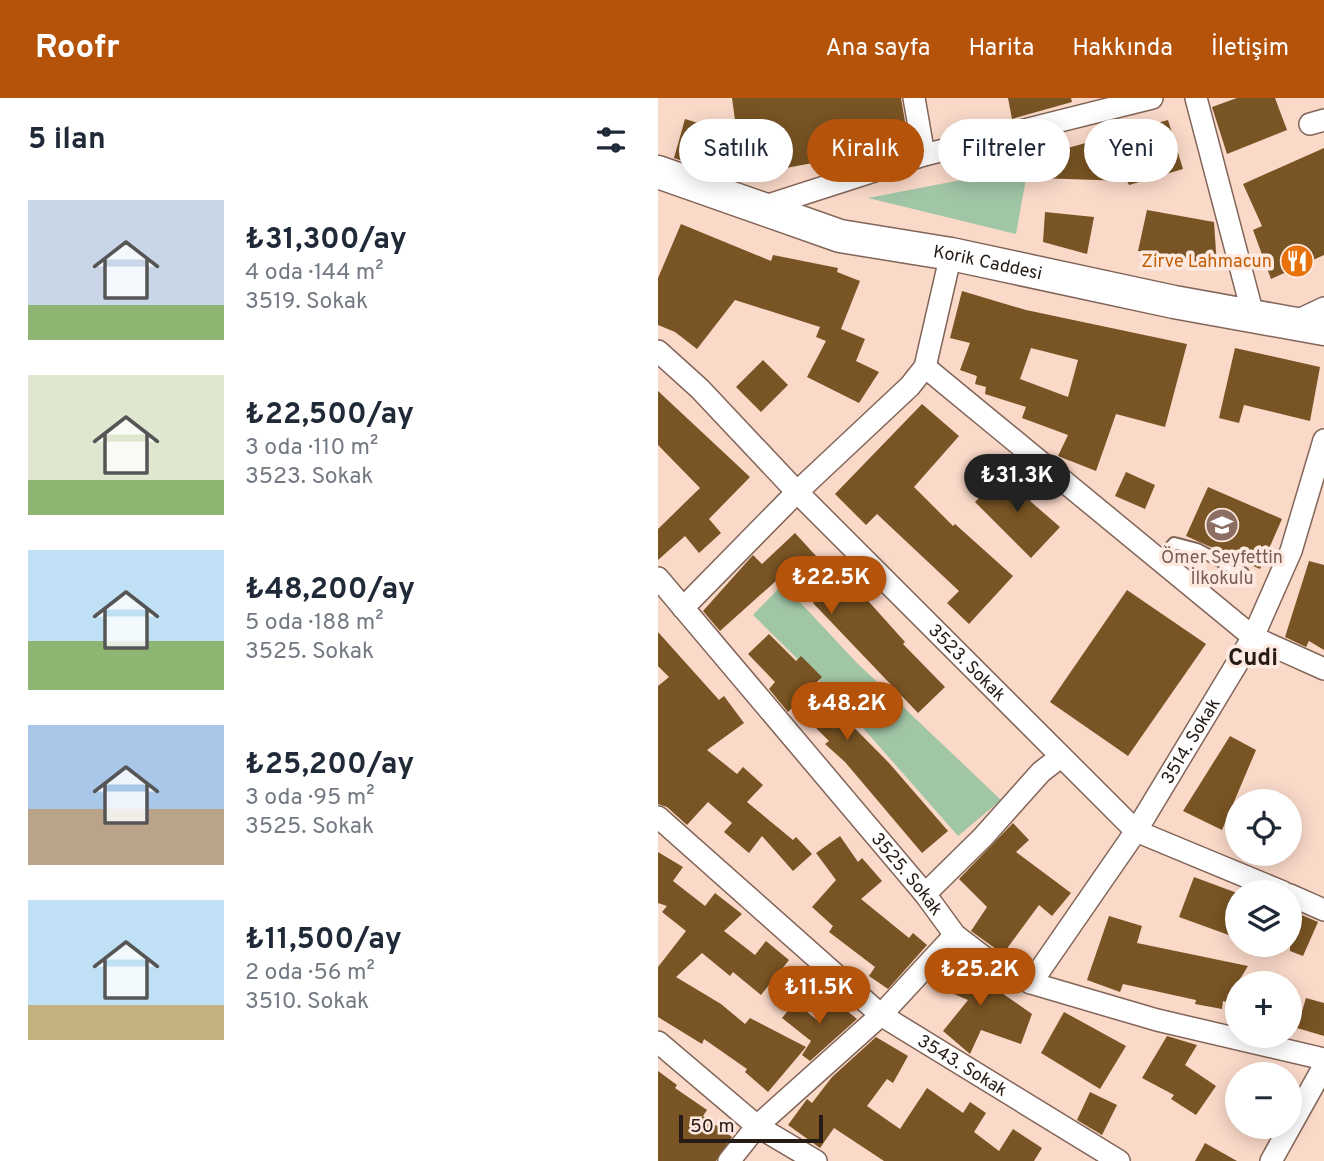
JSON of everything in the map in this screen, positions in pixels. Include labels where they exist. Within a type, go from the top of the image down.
[{"type":"main road","name":"Korik Caddesi","points":[[658,172],[840,236],[951,254],[1174,302],[1324,329]]},
{"type":"street","points":[[914,98],[917,119]]},
{"type":"street","points":[[924,155],[1152,98]]},
{"type":"street","points":[[1196,98],[1253,315]]},
{"type":"street","points":[[759,208],[839,182]]},
{"type":"street","points":[[683,608],[797,492],[910,386],[925,367],[951,254]]},
{"type":"street","points":[[1292,323],[1324,308]]},
{"type":"street","name":"3523. Sokak","points":[[658,351],[700,389],[797,492],[1059,758],[1136,831],[1254,880]]},
{"type":"street","points":[[925,367],[1253,637],[1324,669]]},
{"type":"street","name":"3514. Sokak","points":[[1031,983],[1136,831],[1253,637],[1292,551],[1319,480],[1324,440]]},
{"type":"street","name":"3525. Sokak","points":[[658,578],[925,894],[955,935],[992,964],[1031,983],[1157,1020],[1324,1059]]},
{"type":"street","points":[[925,894],[983,837],[1041,772],[1059,758]]},
{"type":"street","name":"3543. Sokak","points":[[658,817],[881,1016],[1119,1161]]},
{"type":"street","points":[[1302,900],[1324,910]]},
{"type":"street","points":[[729,1161],[757,1126],[881,1016],[955,935]]},
{"type":"street","points":[[658,1042],[757,1126],[816,1161]]},
{"type":"street","points":[[1271,1161],[1324,1066]]},
{"type":"lane","points":[[1158,561],[1174,543],[1197,549],[1243,573]]},
{"type":"green space","points":[[951,182],[1025,182],[1016,234],[868,198]]},
{"type":"green space","points":[[778,589],[798,600],[856,662],[1001,800],[958,836],[834,695],[753,615]]},
{"type":"building","points":[[732,98],[901,98],[905,119],[807,119],[807,164],[793,167],[793,119],[735,119]]},
{"type":"building","points":[[1008,98],[1071,98],[1072,102],[1012,119]]},
{"type":"building","points":[[1237,98],[1275,98],[1287,130],[1227,154],[1212,107]]},
{"type":"building","points":[[679,140],[679,160],[674,158]]},
{"type":"building","points":[[1084,143],[1084,180],[1070,179],[1070,147]]},
{"type":"building","points":[[1324,148],[1324,255],[1271,279],[1253,230],[1262,226],[1243,184]]},
{"type":"building","points":[[1178,153],[1183,169],[1178,170]]},
{"type":"building","points":[[1147,210],[1214,222],[1217,266],[1138,251]]},
{"type":"building","points":[[1045,212],[1094,217],[1087,254],[1043,242]]},
{"type":"building","points":[[681,224],[771,261],[773,255],[838,268],[837,272],[860,281],[841,329],[865,339],[856,361],[879,372],[859,403],[807,377],[826,341],[816,337],[820,327],[735,300],[697,349],[675,332],[658,325],[658,278]]},
{"type":"building","points":[[962,291],[1026,310],[1187,344],[1165,427],[1116,414],[1096,471],[1058,456],[1068,435],[1022,418],[1026,407],[985,394],[986,387],[975,384],[977,376],[960,370],[970,343],[950,338]],"holes":[[[1031,348],[1078,360],[1068,397],[1020,379]]]},
{"type":"building","points":[[1235,348],[1320,367],[1310,421],[1244,405],[1239,423],[1219,418]]},
{"type":"building","points":[[763,360],[788,385],[761,412],[736,387]]},
{"type":"building","points":[[658,391],[750,477],[709,519],[721,533],[699,553],[685,536],[658,560],[658,529],[700,488],[658,445]]},
{"type":"building","points":[[922,404],[959,436],[914,487],[953,526],[955,524],[1013,576],[969,624],[947,603],[959,591],[877,514],[866,525],[835,494]]},
{"type":"building","points":[[1006,471],[1034,498],[1030,501],[1060,527],[1031,558],[975,502]]},
{"type":"building","points":[[1126,472],[1155,485],[1145,509],[1115,496]]},
{"type":"building","points":[[1208,487],[1282,519],[1260,569],[1186,536]]},
{"type":"building","points":[[795,533],[838,580],[844,574],[905,642],[903,644],[945,687],[918,713],[813,603],[815,601],[787,571],[720,631],[703,611],[753,555],[762,564]]},
{"type":"building","points":[[1309,561],[1324,565],[1324,650],[1309,641],[1306,647],[1285,637]]},
{"type":"building","points":[[1127,590],[1206,644],[1128,756],[1050,702]]},
{"type":"building","points":[[658,632],[719,700],[724,696],[744,723],[707,750],[737,774],[743,767],[763,785],[747,802],[793,840],[796,837],[812,854],[793,871],[762,836],[749,853],[724,832],[732,823],[708,802],[687,825],[667,807],[658,804],[658,686],[669,677],[658,666]]},
{"type":"building","points":[[769,634],[796,661],[801,656],[822,677],[813,686],[889,763],[948,831],[922,853],[845,762],[825,744],[829,741],[794,706],[788,712],[769,689],[775,682],[748,654]]},
{"type":"building","points":[[1230,736],[1256,750],[1239,789],[1225,789],[1225,823],[1222,830],[1183,811]]},
{"type":"building","points":[[1013,823],[1029,840],[1016,852],[1071,893],[1052,916],[1039,905],[1003,954],[971,931],[987,907],[959,879]]},
{"type":"building","points":[[840,836],[858,862],[862,858],[882,881],[861,899],[909,938],[913,933],[927,945],[888,989],[869,976],[875,967],[829,932],[833,926],[812,907],[836,880],[816,853]]},
{"type":"building","points":[[658,852],[683,867],[673,881],[705,906],[715,893],[742,914],[724,931],[755,955],[766,941],[789,960],[761,995],[733,972],[730,976],[702,953],[676,977],[721,1004],[745,1024],[750,1018],[806,1047],[768,1092],[745,1072],[747,1069],[704,1039],[702,1044],[658,1017],[658,967],[686,931],[662,912],[667,906],[658,903]]},
{"type":"building","points":[[1194,877],[1225,889],[1225,934],[1179,917]]},
{"type":"building","points":[[1302,915],[1318,922],[1302,956]]},
{"type":"building","points":[[1109,916],[1142,926],[1137,943],[1248,966],[1245,971],[1225,971],[1225,1002],[1222,1009],[1195,1004],[1196,1000],[1123,984],[1120,992],[1087,980]]},
{"type":"building","points":[[952,958],[1032,1014],[1021,1044],[981,1030],[970,1054],[943,1031],[968,1000],[928,983]]},
{"type":"building","points":[[1306,998],[1324,1003],[1324,1036],[1302,1029],[1302,1011]]},
{"type":"building","points":[[834,1000],[857,1019],[810,1061],[802,1055],[811,1041],[782,1018],[795,1002],[817,1020]]},
{"type":"building","points":[[1064,1012],[1126,1046],[1100,1089],[1041,1053]]},
{"type":"building","points":[[1167,1036],[1197,1045],[1185,1065],[1216,1086],[1196,1115],[1171,1099],[1174,1095],[1142,1078]]},
{"type":"building","points":[[876,1037],[908,1056],[893,1083],[887,1079],[867,1106],[900,1129],[927,1088],[963,1113],[970,1102],[986,1113],[974,1132],[999,1151],[1013,1129],[1042,1148],[1034,1161],[884,1161],[834,1128],[820,1148],[788,1125],[807,1099],[812,1103],[832,1077]]},
{"type":"building","points":[[658,1071],[677,1085],[675,1088],[707,1110],[703,1116],[732,1137],[716,1161],[658,1161]]},
{"type":"building","points":[[1090,1092],[1117,1105],[1102,1135],[1077,1120]]},
{"type":"building","points":[[1205,1143],[1237,1161],[1195,1161]]},
{"type":"place","name":"Zirve Lahmacun","points":[[1297,261]]},
{"type":"place","name":"Ömer Seyfettin İlkokulu","points":[[1222,525]]},
{"type":"district","name":"Cudi","points":[[1253,657]]}]
